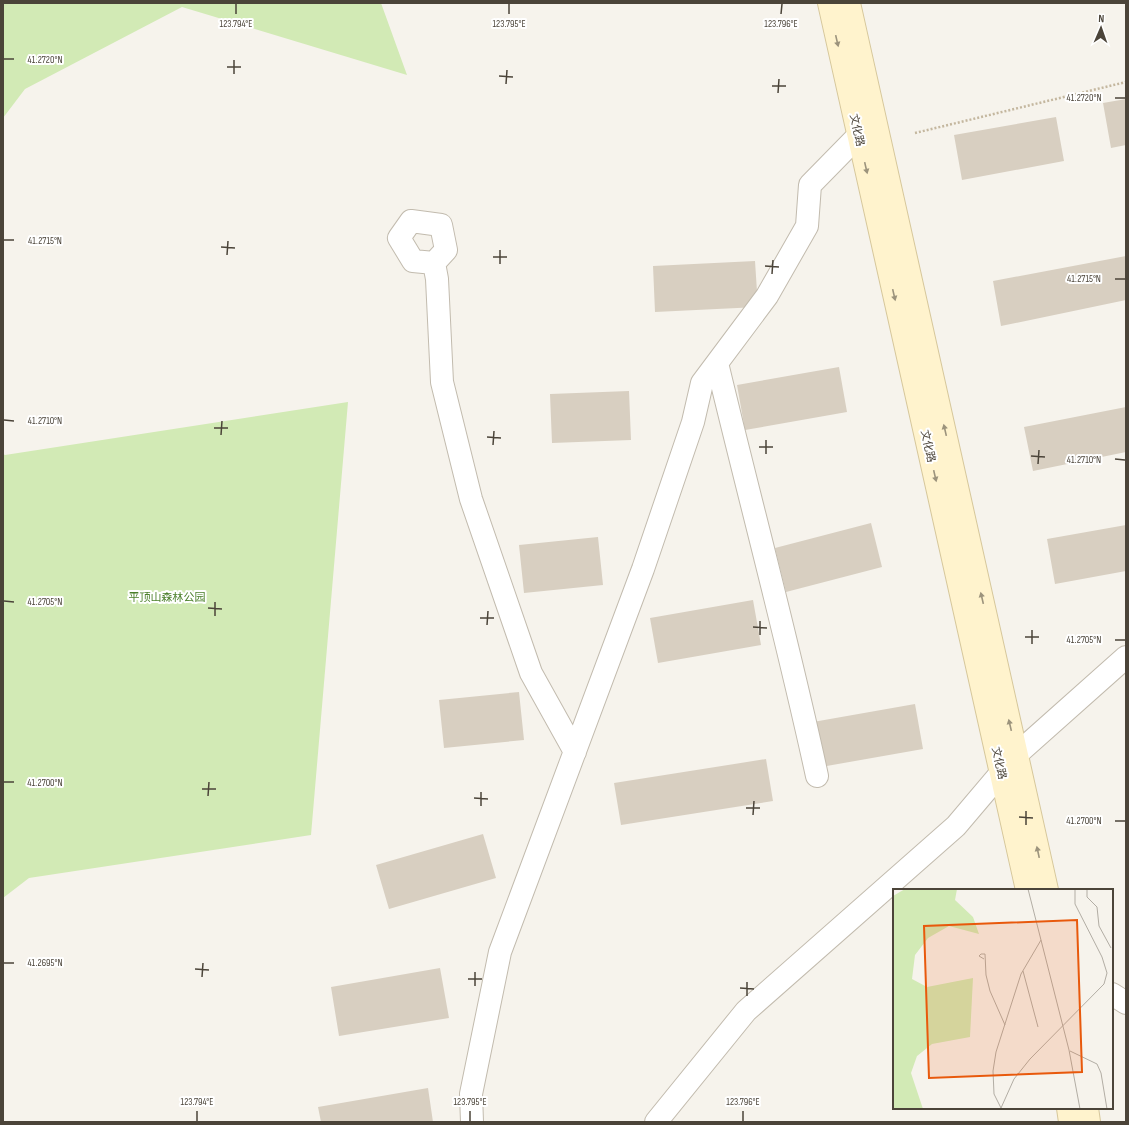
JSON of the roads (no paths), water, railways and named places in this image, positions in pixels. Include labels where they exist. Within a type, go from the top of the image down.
[{"type":"street","name":"文化路","points":[[829,3],[1027,889]]},
{"type":"street","name":"文化路","points":[[849,3],[1047,889]]},
{"type":"street","points":[[472,1122],[471,1094],[500,952],[644,569],[693,422],[702,383],[767,296],[807,226],[810,186],[858,135],[876,122]]},
{"type":"street","points":[[434,263],[437,279],[442,382],[471,499],[531,673],[575,752]]},
{"type":"street","points":[[718,363],[750,500],[799,693],[817,776]]},
{"type":"street","points":[[656,1122],[746,1011],[956,826],[1002,774],[1017,754],[1126,657]]},
{"type":"street","points":[[1113,995],[1126,1003]]},
{"type":"street","points":[[1068,1109],[1070,1122]]},
{"type":"street","points":[[1087,1109],[1088,1122]]},
{"type":"park label","name":"平顶山森林公园","points":[[167,597]]}]
